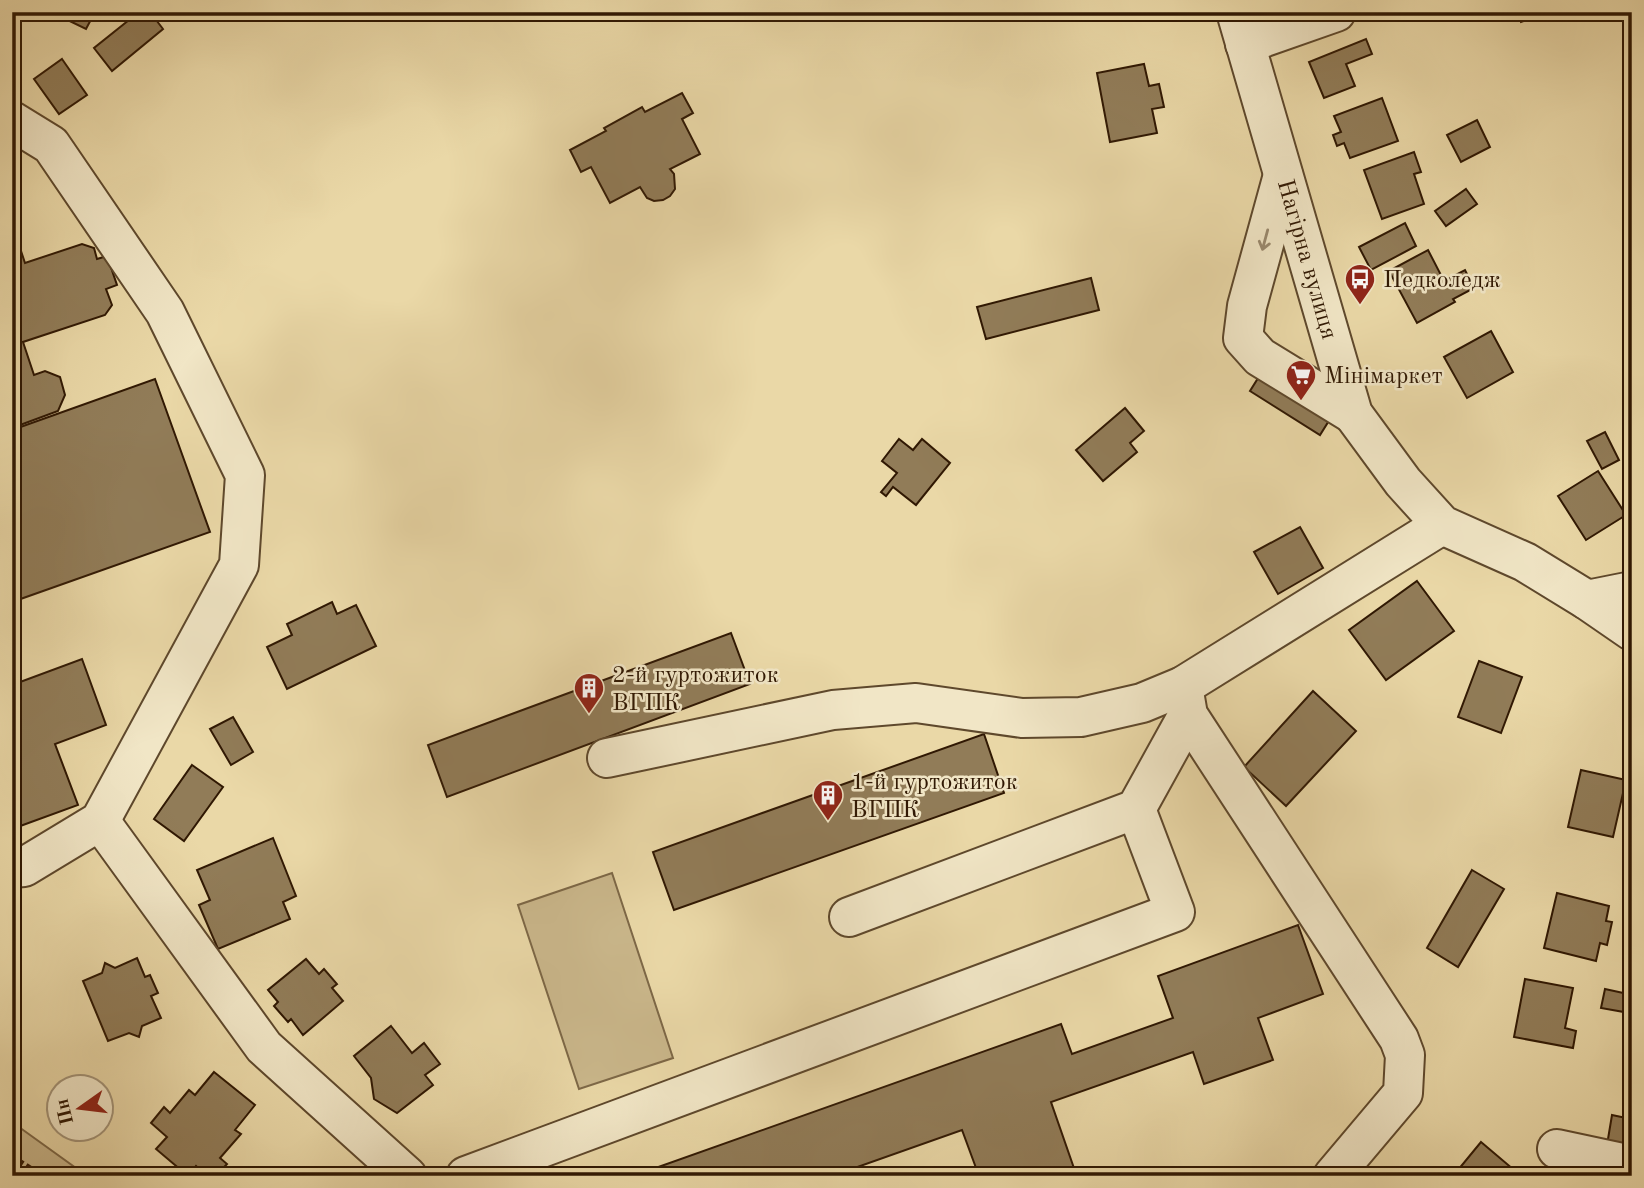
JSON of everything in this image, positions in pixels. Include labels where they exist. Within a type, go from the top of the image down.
[{"type":"street","points":[[1240,28],[1336,12]]},
{"type":"street","name":"Нагірна вулиця","points":[[1240,28],[1353,414],[1403,482],[1442,525],[1525,562],[1632,631]]},
{"type":"street","points":[[12,121],[51,145],[165,313],[245,475],[239,565],[100,821],[24,867],[12,868]]},
{"type":"street","points":[[1283,174],[1247,306],[1243,338],[1260,357],[1353,414]]},
{"type":"street","points":[[849,917],[1136,809],[1186,700],[1442,525]]},
{"type":"street","points":[[1587,600],[1632,591]]},
{"type":"street","points":[[607,758],[832,710],[916,703],[1022,718],[1081,717],[1142,702],[1186,700]]},
{"type":"street","points":[[1186,700],[1399,1039],[1405,1055],[1403,1093],[1333,1176]]},
{"type":"street","points":[[466,1176],[1175,912],[1136,809]]},
{"type":"street","points":[[100,821],[264,1047],[407,1176]]},
{"type":"street","points":[[1557,1149],[1632,1165]]},
{"type":"path","points":[[12,1156],[43,1176]]},
{"type":"shaded area","points":[[612,873],[673,1058],[579,1089],[518,905]]},
{"type":"shaded area","points":[[12,1122],[87,1176],[12,1176]]},
{"type":"building","points":[[51,12],[95,12],[86,29]]},
{"type":"building","points":[[139,12],[150,12],[163,29],[112,71],[94,48]]},
{"type":"building","points":[[1518,12],[1549,12],[1521,22]]},
{"type":"building","points":[[1366,39],[1372,54],[1346,64],[1355,86],[1324,98],[1309,62]]},
{"type":"building","points":[[62,59],[87,95],[59,114],[34,79]]},
{"type":"building","points":[[1144,64],[1149,86],[1159,84],[1164,107],[1152,109],[1157,133],[1110,142],[1097,73]]},
{"type":"building","points":[[682,93],[693,113],[682,119],[700,154],[670,169],[674,174],[675,189],[663,200],[654,201],[647,198],[640,187],[610,203],[591,167],[581,172],[570,150],[606,131],[604,128],[642,107],[645,112]]},
{"type":"building","points":[[1382,98],[1398,141],[1350,158],[1344,143],[1337,146],[1333,135],[1341,132],[1334,116]]},
{"type":"building","points":[[1477,120],[1490,147],[1461,162],[1447,135]]},
{"type":"building","points":[[1414,152],[1421,172],[1414,174],[1424,204],[1382,219],[1364,170]]},
{"type":"building","points":[[1466,189],[1477,204],[1446,226],[1435,211]]},
{"type":"building","points":[[1405,223],[1416,246],[1371,270],[1359,247]]},
{"type":"building","points":[[12,224],[25,263],[82,244],[94,248],[97,259],[107,256],[117,285],[106,289],[112,305],[105,315],[23,342],[34,375],[45,371],[60,377],[65,395],[58,411],[12,428]]},
{"type":"building","points":[[1428,250],[1444,281],[1465,270],[1474,288],[1417,323],[1389,271]]},
{"type":"building","points":[[1091,278],[1099,310],[986,339],[977,307]]},
{"type":"building","points":[[1491,331],[1513,372],[1467,398],[1444,357]]},
{"type":"building","points":[[1265,367],[1335,411],[1320,435],[1250,391]]},
{"type":"building","points":[[155,379],[210,532],[12,602],[12,430]]},
{"type":"building","points":[[1125,408],[1144,431],[1130,443],[1137,452],[1103,481],[1076,450]]},
{"type":"building","points":[[1605,432],[1619,460],[1602,469],[1587,441]]},
{"type":"building","points":[[899,439],[913,450],[922,439],[950,463],[916,505],[893,487],[886,496],[881,492],[897,473],[882,461]]},
{"type":"building","points":[[1598,471],[1626,515],[1586,540],[1558,496]]},
{"type":"building","points":[[1300,527],[1323,568],[1278,594],[1254,552]]},
{"type":"building","points":[[1417,581],[1454,631],[1386,680],[1349,630]]},
{"type":"building","points":[[332,602],[337,614],[356,605],[376,646],[287,689],[267,647],[292,635],[287,624]]},
{"type":"building","name":"2-й гуртожиток ВГПК","points":[[731,633],[750,684],[447,797],[428,745]]},
{"type":"building","points":[[82,659],[106,725],[55,744],[78,805],[12,829],[12,685]]},
{"type":"building","points":[[1479,661],[1522,677],[1501,733],[1458,717]]},
{"type":"building","points":[[1313,691],[1356,731],[1286,806],[1244,767]]},
{"type":"building","points":[[233,717],[253,752],[231,765],[210,729]]},
{"type":"building","name":"1-й гуртожиток ВГПК","points":[[984,734],[1004,793],[674,910],[653,852]]},
{"type":"building","points":[[192,765],[223,787],[184,841],[154,819]]},
{"type":"building","points":[[1581,770],[1626,780],[1613,837],[1568,827]]},
{"type":"building","points":[[273,838],[296,896],[283,902],[290,919],[218,949],[199,905],[210,900],[197,870]]},
{"type":"building","points":[[1472,870],[1504,889],[1458,967],[1427,948]]},
{"type":"building","points":[[1557,893],[1609,906],[1606,921],[1612,922],[1607,945],[1600,943],[1596,961],[1544,948]]},
{"type":"building","points":[[1298,925],[1323,994],[1258,1018],[1273,1060],[1204,1084],[1193,1052],[1051,1102],[1076,1174],[979,1176],[962,1130],[832,1176],[633,1176],[1061,1024],[1072,1054],[1173,1018],[1158,976]]},
{"type":"building","points":[[137,958],[145,977],[150,975],[158,993],[151,996],[161,1018],[142,1026],[139,1037],[129,1033],[108,1041],[83,981],[102,973],[105,963],[115,968]]},
{"type":"building","points":[[306,959],[319,974],[324,969],[337,984],[332,988],[343,1001],[303,1035],[291,1019],[288,1022],[274,1006],[278,1002],[268,990]]},
{"type":"building","points":[[1525,979],[1573,988],[1565,1028],[1576,1031],[1573,1048],[1514,1037]]},
{"type":"building","points":[[1605,989],[1628,994],[1624,1012],[1601,1008]]},
{"type":"building","points":[[391,1026],[412,1053],[424,1043],[440,1064],[425,1075],[433,1085],[397,1113],[374,1099],[371,1078],[354,1056]]},
{"type":"building","points":[[214,1072],[255,1105],[235,1130],[241,1134],[220,1158],[227,1164],[216,1176],[207,1176],[196,1166],[188,1176],[156,1149],[167,1137],[151,1123],[164,1107],[170,1113],[189,1090],[195,1095]]},
{"type":"building","points":[[1612,1115],[1631,1119],[1625,1149],[1607,1145]]},
{"type":"building","points":[[1481,1142],[1520,1175],[1453,1176]]},
{"type":"place","name":"Педколедж","points":[[1360,306]]},
{"type":"place","name":"Мінімаркет","points":[[1301,402]]},
{"type":"place","name":"2-й гуртожиток ВГПК","points":[[589,715]]},
{"type":"place","name":"1-й гуртожиток ВГПК","points":[[828,822]]}]
